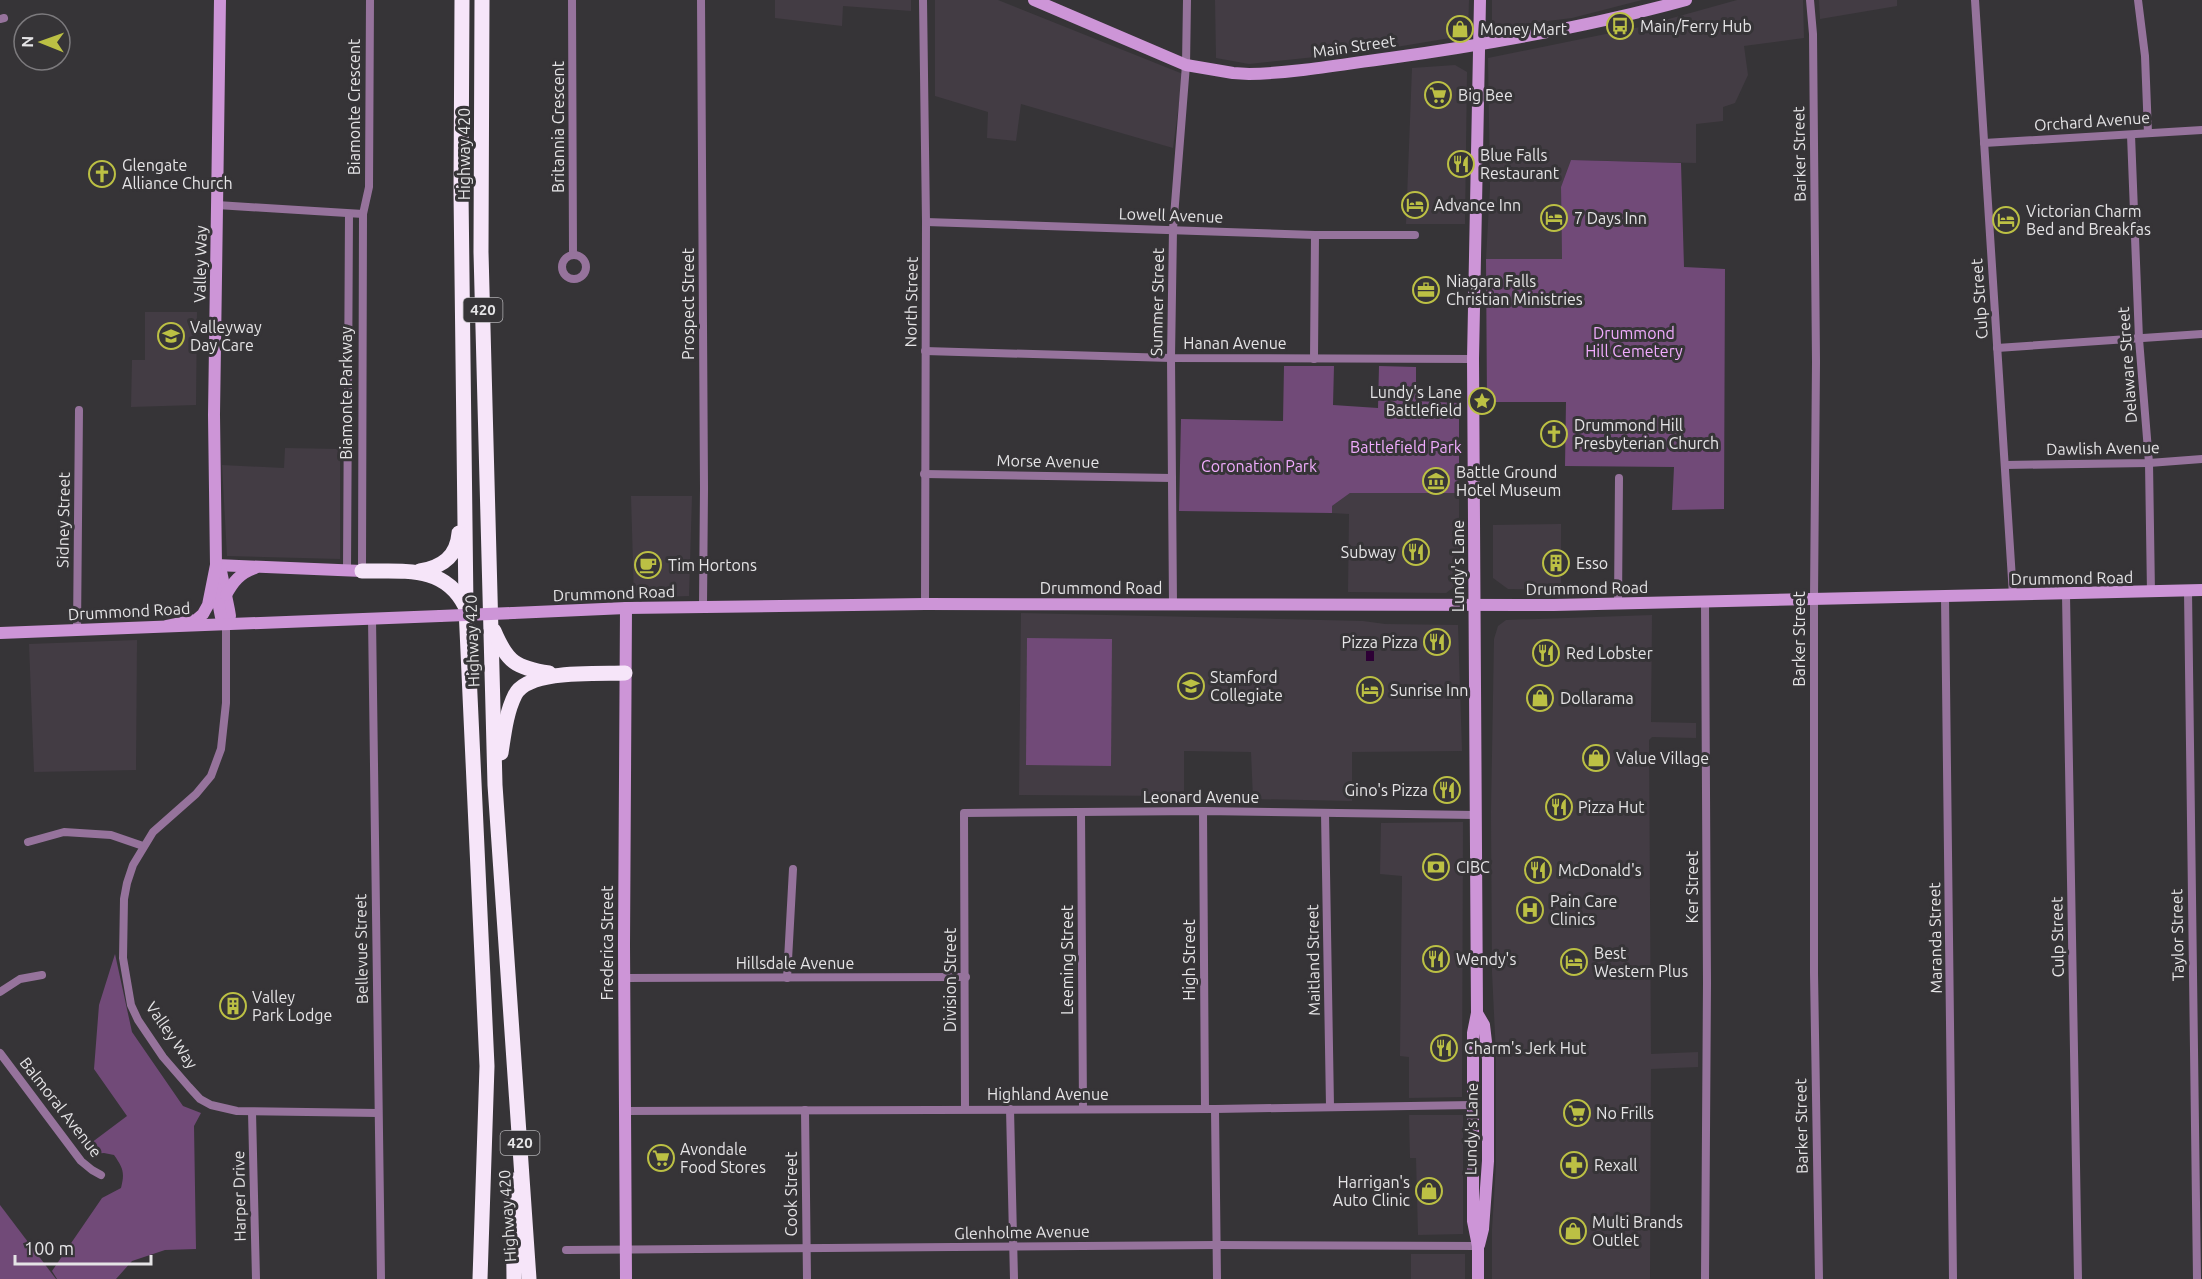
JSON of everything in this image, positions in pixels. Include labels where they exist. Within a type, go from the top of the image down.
[{"type":"highway","name":"Highway 420","points":[[462,0],[461,192],[466,608],[487,1065],[480,1279]]},
{"type":"highway","name":"Highway 420","points":[[482,0],[481,252],[495,785],[529,1279]]},
{"type":"highway","points":[[412,572],[442,565],[455,550],[465,498]]},
{"type":"highway","points":[[354,571],[412,572],[438,576],[459,594],[466,608]]},
{"type":"highway","points":[[490,620],[501,647],[514,664],[532,670],[564,675]]},
{"type":"highway","points":[[495,785],[507,716],[516,692],[534,679],[564,675],[625,673]]},
{"type":"highway","points":[[511,1008],[514,1279]]},
{"type":"highway","points":[[487,1065],[490,1279]]},
{"type":"main road","name":"Valley Way","points":[[214,571],[221,572],[230,616],[226,623],[221,617],[214,571],[220,0]]},
{"type":"main road","name":"Main Street","points":[[1034,0],[1186,64],[1233,74],[1342,65],[1479,46],[1595,23],[1686,0]]},
{"type":"main road","name":"Lundy's Lane","points":[[1478,1279],[1478,1246],[1473,1221],[1473,1033],[1477,1014],[1473,359],[1480,0]]},
{"type":"main road","points":[[226,595],[233,582],[244,572],[266,567]]},
{"type":"main road","points":[[167,626],[196,620],[203,614],[208,605],[214,571],[266,567],[354,571]]},
{"type":"main road","name":"Drummond Road","points":[[0,633],[626,608],[925,604],[1617,604],[2202,590]]},
{"type":"main road","name":"Frederica Street","points":[[626,608],[624,978],[626,1279]]},
{"type":"main road","name":"Lundy's Lane","points":[[1477,1014],[1485,1029],[1488,1059],[1488,1161],[1483,1229],[1478,1246]]},
{"type":"street","name":"Biamonte Crescent","points":[[363,214],[369,187],[370,0]]},
{"type":"street","name":"Britannia Crescent","points":[[572,0],[573,254]]},
{"type":"street","name":"Prospect Street","points":[[701,0],[703,607]]},
{"type":"street","name":"North Street","points":[[923,0],[926,222],[925,604]]},
{"type":"street","name":"Summer Street","points":[[1173,605],[1171,358],[1173,229],[1186,64],[1187,0]]},
{"type":"street","name":"Barker Street","points":[[1810,0],[1813,34],[1816,362],[1814,973],[1819,1279]]},
{"type":"street","name":"Culp Street","points":[[1975,0],[2013,595]]},
{"type":"street","points":[[2138,0],[2145,56],[2148,133]]},
{"type":"street","name":"Orchard Avenue","points":[[1984,143],[2202,130]]},
{"type":"street","name":"Delaware Street","points":[[2131,135],[2139,339],[2149,463],[2151,593]]},
{"type":"street","points":[[217,205],[363,214]]},
{"type":"street","name":"Biamonte Parkway","points":[[349,213],[354,571]]},
{"type":"street","name":"Biamonte Parkway","points":[[354,571],[363,214]]},
{"type":"street","name":"Lowell Avenue","points":[[926,222],[1315,235],[1415,235]]},
{"type":"street","points":[[1314,358],[1315,235]]},
{"type":"street","points":[[1997,348],[2202,334]]},
{"type":"street","name":"Hanan Avenue","points":[[925,351],[1171,358],[1473,359]]},
{"type":"street","name":"Sidney Street","points":[[77,631],[80,410]]},
{"type":"street","name":"Dawlish Avenue","points":[[2005,465],[2149,463],[2202,459]]},
{"type":"street","name":"Morse Avenue","points":[[924,474],[1172,478]]},
{"type":"street","points":[[1617,604],[1619,478]]},
{"type":"street","name":"Taylor Street","points":[[2188,591],[2197,1279]]},
{"type":"street","name":"Culp Street","points":[[2066,595],[2078,1279]]},
{"type":"street","name":"Maranda Street","points":[[1945,597],[1953,1279]]},
{"type":"street","name":"Ker Street","points":[[1705,602],[1707,983],[1705,1279]]},
{"type":"street","name":"Bellevue Street","points":[[372,618],[381,1279]]},
{"type":"street","name":"Valley Way","points":[[226,623],[226,703],[221,749],[211,776],[196,794],[153,832],[143,846],[133,865],[124,900],[123,958],[131,1005],[138,1020],[164,1057],[200,1099],[225,1109],[252,1112],[378,1113]]},
{"type":"street","name":"Leonard Avenue","points":[[963,851],[964,813],[1203,811],[1475,815]]},
{"type":"street","name":"High Street","points":[[1203,811],[1205,1109]]},
{"type":"street","name":"Leeming Street","points":[[1081,812],[1083,1109]]},
{"type":"street","name":"Maitland Street","points":[[1325,813],[1330,1106]]},
{"type":"street","points":[[28,842],[64,832],[111,835],[143,846]]},
{"type":"street","name":"Division Street","points":[[963,851],[966,977],[965,1109]]},
{"type":"street","points":[[787,978],[793,868]]},
{"type":"street","points":[[0,992],[20,979],[42,975]]},
{"type":"street","name":"Hillsdale Avenue","points":[[624,978],[966,977]]},
{"type":"street","name":"Balmoral Avenue","points":[[0,1053],[81,1161],[101,1175]]},
{"type":"street","name":"Highland Avenue","points":[[624,1111],[1215,1109],[1473,1105]]},
{"type":"street","points":[[1010,1109],[1014,1279]]},
{"type":"street","points":[[1215,1109],[1216,1279]]},
{"type":"street","name":"Cook Street","points":[[805,1110],[807,1279]]},
{"type":"street","name":"Harper Drive","points":[[252,1112],[256,1279]]},
{"type":"street","name":"Glenholme Avenue","points":[[566,1250],[1216,1245],[1478,1246]]},
{"type":"shaded area","points":[[775,0],[911,0],[911,11],[843,6],[842,26],[775,18]]},
{"type":"shaded area","points":[[935,0],[998,0],[1183,74],[1173,148],[1021,104],[1016,141],[987,138],[988,112],[935,96]]},
{"type":"shaded area","points":[[1215,0],[1469,0],[1468,35],[1372,51],[1249,64],[1216,58]]},
{"type":"shaded area","points":[[1492,0],[1642,0],[1572,18],[1492,28]]},
{"type":"shaded area","points":[[1737,0],[1803,0],[1804,38],[1744,46],[1748,75],[1735,103],[1723,107],[1723,121],[1696,124],[1696,163],[1571,160],[1561,187],[1562,259],[1486,259],[1490,187],[1488,58],[1640,27]]},
{"type":"shaded area","points":[[1819,0],[1897,0],[1897,6],[1820,19]]},
{"type":"shaded area","points":[[1455,65],[1467,72],[1465,224],[1406,224],[1412,68]]},
{"type":"shaded area","name":"Valleyway Day Care","points":[[145,312],[197,312],[196,405],[131,407],[132,360],[145,360]]},
{"type":"shaded area","points":[[285,448],[340,449],[340,559],[227,556],[222,465],[284,468]]},
{"type":"shaded area","points":[[1350,493],[1459,493],[1459,583],[1446,593],[1348,592],[1349,514],[1332,513],[1332,506]]},
{"type":"shaded area","points":[[631,496],[692,496],[689,596],[634,598]]},
{"type":"shaded area","points":[[1561,524],[1561,590],[1508,589],[1493,578],[1493,525]]},
{"type":"shaded area","name":"Stamford Collegiate","points":[[1021,613],[1458,625],[1462,751],[1352,752],[1352,801],[1253,799],[1251,752],[1184,751],[1184,796],[1019,795]]},
{"type":"shaded area","points":[[1652,615],[1651,722],[1696,723],[1696,738],[1652,737],[1649,740],[1651,1054],[1698,1052],[1698,1067],[1651,1069],[1650,1279],[1492,1279],[1496,1165],[1491,812],[1494,639],[1498,626],[1506,620]]},
{"type":"shaded area","points":[[137,640],[136,770],[34,772],[29,644]]},
{"type":"shaded area","points":[[1366,642],[1374,642],[1374,661],[1366,661]]},
{"type":"shaded area","points":[[1463,822],[1462,1097],[1409,1098],[1409,1057],[1400,1056],[1402,876],[1380,874],[1381,823]]},
{"type":"shaded area","points":[[1409,1115],[1463,1115],[1463,1234],[1418,1235],[1416,1158],[1410,1158]]},
{"type":"shaded area","points":[[1411,1254],[1465,1254],[1465,1279],[1411,1279]]},
{"type":"green space","name":"Drummond Hill Cemetery","points":[[1571,160],[1681,163],[1684,267],[1725,269],[1724,509],[1672,510],[1674,467],[1565,466],[1566,402],[1487,402],[1486,259],[1562,259],[1561,187]]},
{"type":"green space","points":[[1284,366],[1334,366],[1333,405],[1378,408],[1379,366],[1416,367],[1416,401],[1459,403],[1459,493],[1350,493],[1332,506],[1332,513],[1179,511],[1181,419],[1283,421]]},
{"type":"green space","points":[[1027,638],[1112,639],[1111,766],[1026,765]]},
{"type":"green space","points":[[115,954],[132,1032],[183,1106],[201,1113],[194,1126],[196,1249],[165,1250],[132,1261],[116,1279],[57,1279],[52,1271],[102,1198],[121,1188],[122,1183],[122,1170],[114,1155],[91,1154],[87,1146],[127,1116],[94,1069],[99,1005]]},
{"type":"green space","points":[[0,1205],[56,1279],[0,1279]]},
{"type":"place","name":"Main/Ferry Hub","points":[[1620,26]]},
{"type":"place","name":"Money Mart","points":[[1460,29]]},
{"type":"place","name":"Big Bee","points":[[1438,95]]},
{"type":"place","name":"Blue Falls Restaurant","points":[[1461,164]]},
{"type":"place","name":"Glengate Alliance Church","points":[[102,174]]},
{"type":"place","name":"Advance Inn","points":[[1415,205]]},
{"type":"place","name":"7 Days Inn","points":[[1554,218]]},
{"type":"place","name":"Victorian Charm Bed and Breakfas","points":[[2006,220]]},
{"type":"place","name":"Niagara Falls Christian Ministries","points":[[1426,290]]},
{"type":"place","name":"Valleyway Day Care","points":[[171,336]]},
{"type":"place","name":"Lundy's Lane Battlefield","points":[[1482,401]]},
{"type":"place","name":"Drummond Hill Presbyterian Church","points":[[1554,434]]},
{"type":"place","name":"Battle Ground Hotel Museum","points":[[1436,481]]},
{"type":"place","name":"Subway","points":[[1416,552]]},
{"type":"place","name":"Esso","points":[[1556,563]]},
{"type":"place","name":"Tim Hortons","points":[[648,565]]},
{"type":"place","name":"Pizza Pizza","points":[[1437,642]]},
{"type":"place","name":"Red Lobster","points":[[1546,653]]},
{"type":"place","name":"Stamford Collegiate","points":[[1191,686]]},
{"type":"place","name":"Sunrise Inn","points":[[1370,690]]},
{"type":"place","name":"Dollarama","points":[[1540,698]]},
{"type":"place","name":"Value Village","points":[[1596,758]]},
{"type":"place","name":"Gino's Pizza","points":[[1447,790]]},
{"type":"place","name":"Pizza Hut","points":[[1559,807]]},
{"type":"place","name":"CIBC","points":[[1436,867]]},
{"type":"place","name":"McDonald's","points":[[1538,870]]},
{"type":"place","name":"Pain Care Clinics","points":[[1530,910]]},
{"type":"place","name":"Wendy's","points":[[1436,959]]},
{"type":"place","name":"Best Western Plus","points":[[1574,962]]},
{"type":"place","name":"Valley Park Lodge","points":[[233,1006]]},
{"type":"place","name":"Charm's Jerk Hut","points":[[1444,1048]]},
{"type":"place","name":"No Frills","points":[[1577,1113]]},
{"type":"place","name":"Avondale Food Stores","points":[[661,1158]]},
{"type":"place","name":"Rexall","points":[[1574,1165]]},
{"type":"place","name":"Harrigan's Auto Clinic","points":[[1429,1191]]},
{"type":"place","name":"Multi Brands Outlet","points":[[1573,1231]]},
{"type":"park label","name":"Battlefield Park","points":[[1406,447]]},
{"type":"park label","name":"Coronation Park","points":[[1259,466]]}]
